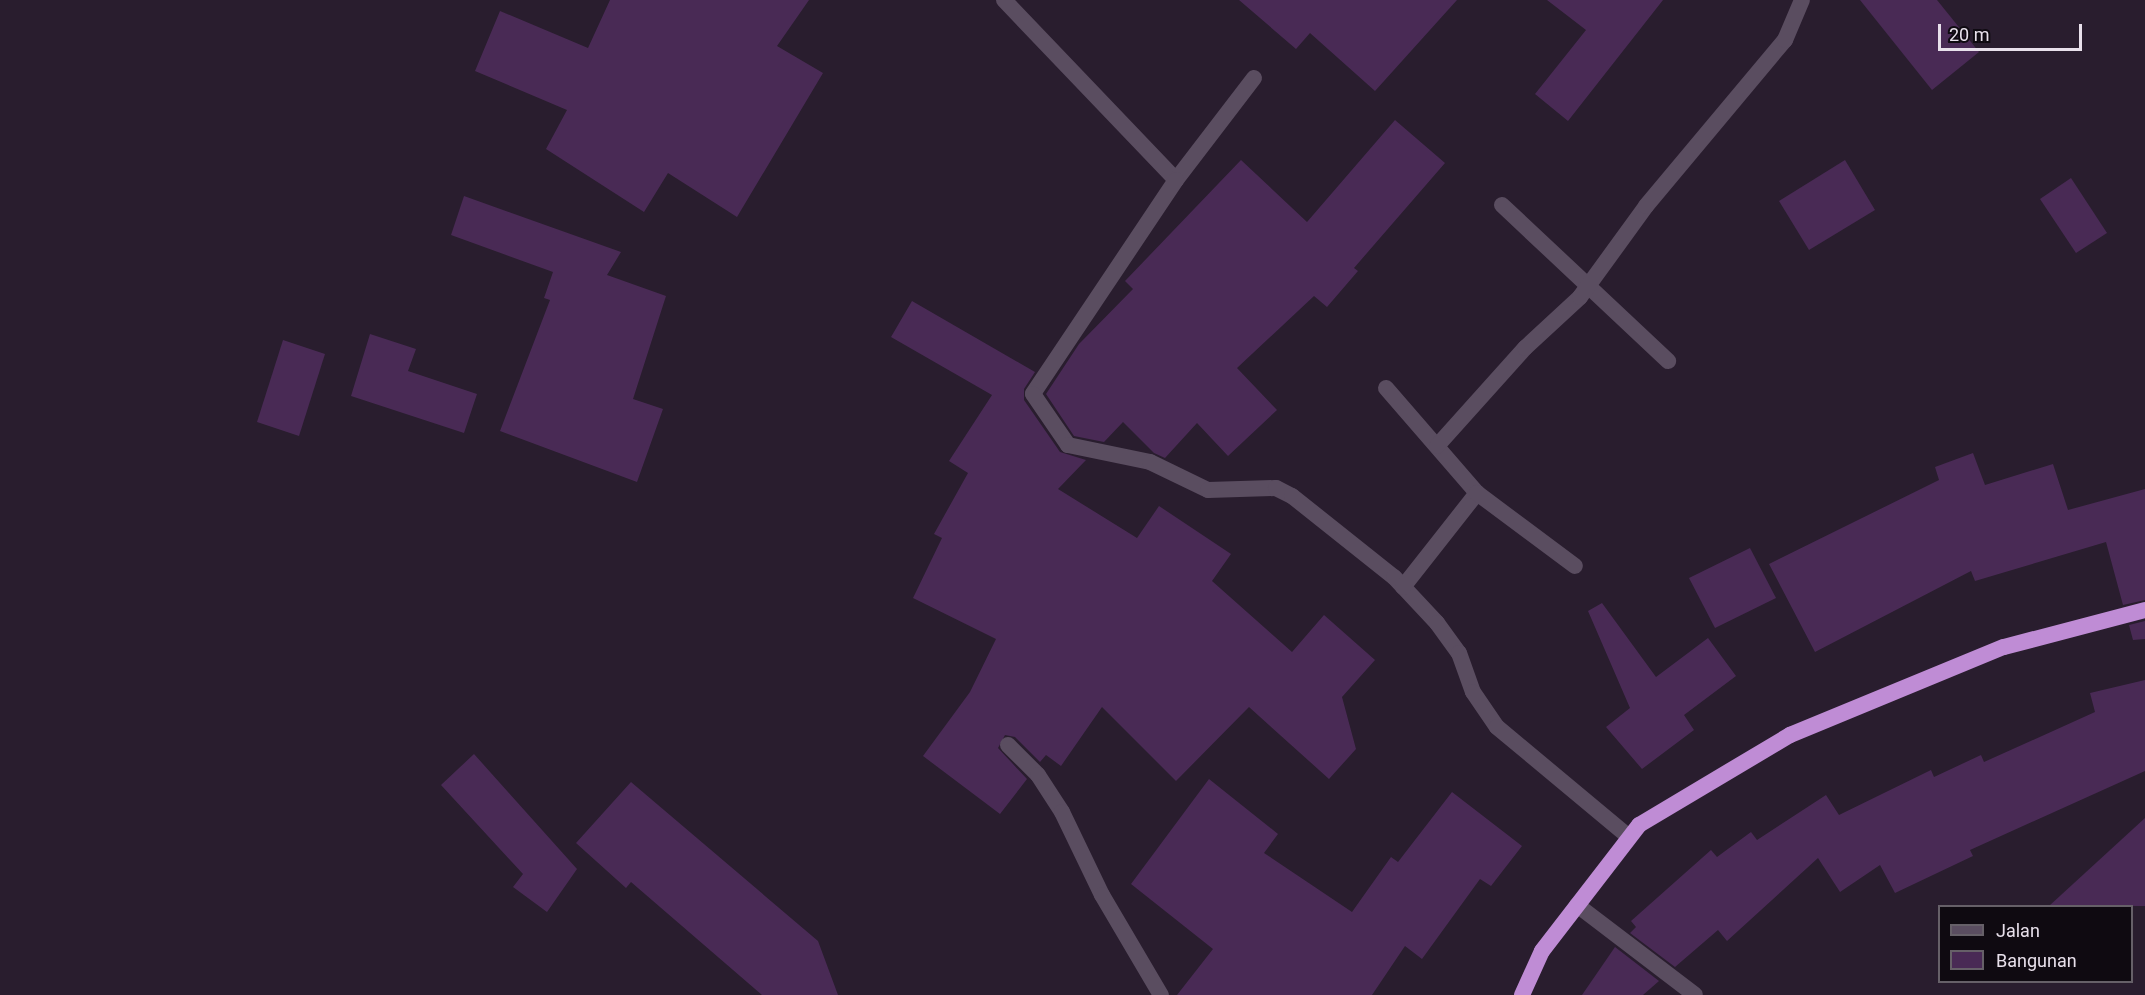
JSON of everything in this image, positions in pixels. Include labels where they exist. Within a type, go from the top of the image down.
[{"type":"highway","points":[[1522,995],[1542,951],[1639,825],[1790,735],[2004,647],[2145,610]]},
{"type":"street","points":[[1004,0],[1176,180]]},
{"type":"street","points":[[1437,446],[1525,348],[1588,286],[1646,206],[1785,40],[1802,0]]},
{"type":"street","points":[[1254,78],[1176,180],[1033,394],[1068,445],[1150,462],[1208,490],[1276,488],[1292,495],[1403,587],[1459,653],[1473,692],[1497,727],[1629,837]]},
{"type":"street","points":[[1502,205],[1668,361]]},
{"type":"street","points":[[1386,388],[1477,493],[1575,566]]},
{"type":"street","points":[[1403,587],[1477,493]]},
{"type":"street","points":[[1008,745],[1038,775],[1056,802],[1102,895],[1161,995]]},
{"type":"street","points":[[1577,905],[1695,995]]},
{"type":"building","points":[[610,0],[809,0],[777,46],[823,73],[737,217],[668,173],[644,212],[546,149],[567,110],[475,71],[500,11],[588,48]]},
{"type":"building","points":[[1239,0],[1457,0],[1375,91],[1310,33],[1296,49]]},
{"type":"building","points":[[1547,0],[1663,0],[1568,121],[1535,94],[1586,30]]},
{"type":"building","points":[[1860,0],[1937,0],[1979,52],[1932,90]]},
{"type":"building","points":[[1395,120],[1445,163],[1354,268],[1358,271],[1327,307],[1314,296],[1237,368],[1277,410],[1228,456],[1197,423],[1165,458],[1154,453],[1123,422],[1104,442],[1074,436],[1046,394],[1079,344],[1133,289],[1125,281],[1241,160],[1307,222]]},
{"type":"building","points":[[1845,160],[1875,210],[1809,250],[1779,201]]},
{"type":"building","points":[[2071,178],[2107,233],[2076,253],[2040,199]]},
{"type":"building","points":[[464,196],[621,252],[607,275],[666,296],[633,399],[663,409],[637,482],[500,431],[550,300],[544,298],[553,272],[451,235]]},
{"type":"building","points":[[912,301],[1035,372],[1024,389],[1024,400],[1060,452],[1086,460],[1058,489],[1137,538],[1159,506],[1231,554],[1212,581],[1292,652],[1324,615],[1375,660],[1342,697],[1356,749],[1329,779],[1249,707],[1176,781],[1102,707],[1061,766],[1046,755],[1040,762],[1015,737],[1005,735],[998,748],[1027,779],[1000,814],[923,756],[970,692],[996,639],[913,598],[942,538],[934,534],[968,473],[949,461],[992,395],[891,337]]},
{"type":"building","points":[[370,334],[416,349],[408,371],[477,394],[464,433],[351,396]]},
{"type":"building","points":[[283,340],[325,354],[299,436],[257,422]]},
{"type":"building","points":[[1973,453],[1985,485],[2053,464],[2068,510],[2145,489],[2145,600],[2123,605],[2106,542],[1975,581],[1971,571],[1815,652],[1769,564],[1939,480],[1935,467]]},
{"type":"building","points":[[1750,548],[1776,598],[1715,628],[1689,578]]},
{"type":"building","points":[[1602,603],[1656,677],[1708,638],[1736,676],[1684,715],[1694,730],[1642,769],[1606,727],[1630,708],[1588,611]]},
{"type":"building","points":[[2145,621],[2145,639],[2133,640],[2129,625]]},
{"type":"building","points":[[2145,680],[2145,771],[1970,850],[1973,856],[1895,893],[1880,865],[1840,892],[1818,858],[1727,941],[1718,930],[1675,967],[1630,933],[1636,927],[1631,921],[1711,850],[1717,857],[1751,832],[1757,840],[1826,795],[1839,815],[1931,770],[1934,777],[1981,755],[1984,762],[2095,712],[2090,693]]},
{"type":"building","points":[[474,754],[577,869],[547,912],[513,887],[523,874],[441,785]]},
{"type":"building","points":[[1209,779],[1278,834],[1264,853],[1352,912],[1391,857],[1398,862],[1452,792],[1522,846],[1491,886],[1480,879],[1422,959],[1405,946],[1372,995],[1177,995],[1213,949],[1131,884]]},
{"type":"building","points":[[631,782],[818,941],[838,995],[762,995],[631,882],[626,888],[576,843]]},
{"type":"building","points":[[2145,818],[2145,906],[2050,905]]},
{"type":"building","points":[[1615,947],[1659,981],[1643,995],[1582,995]]}]
